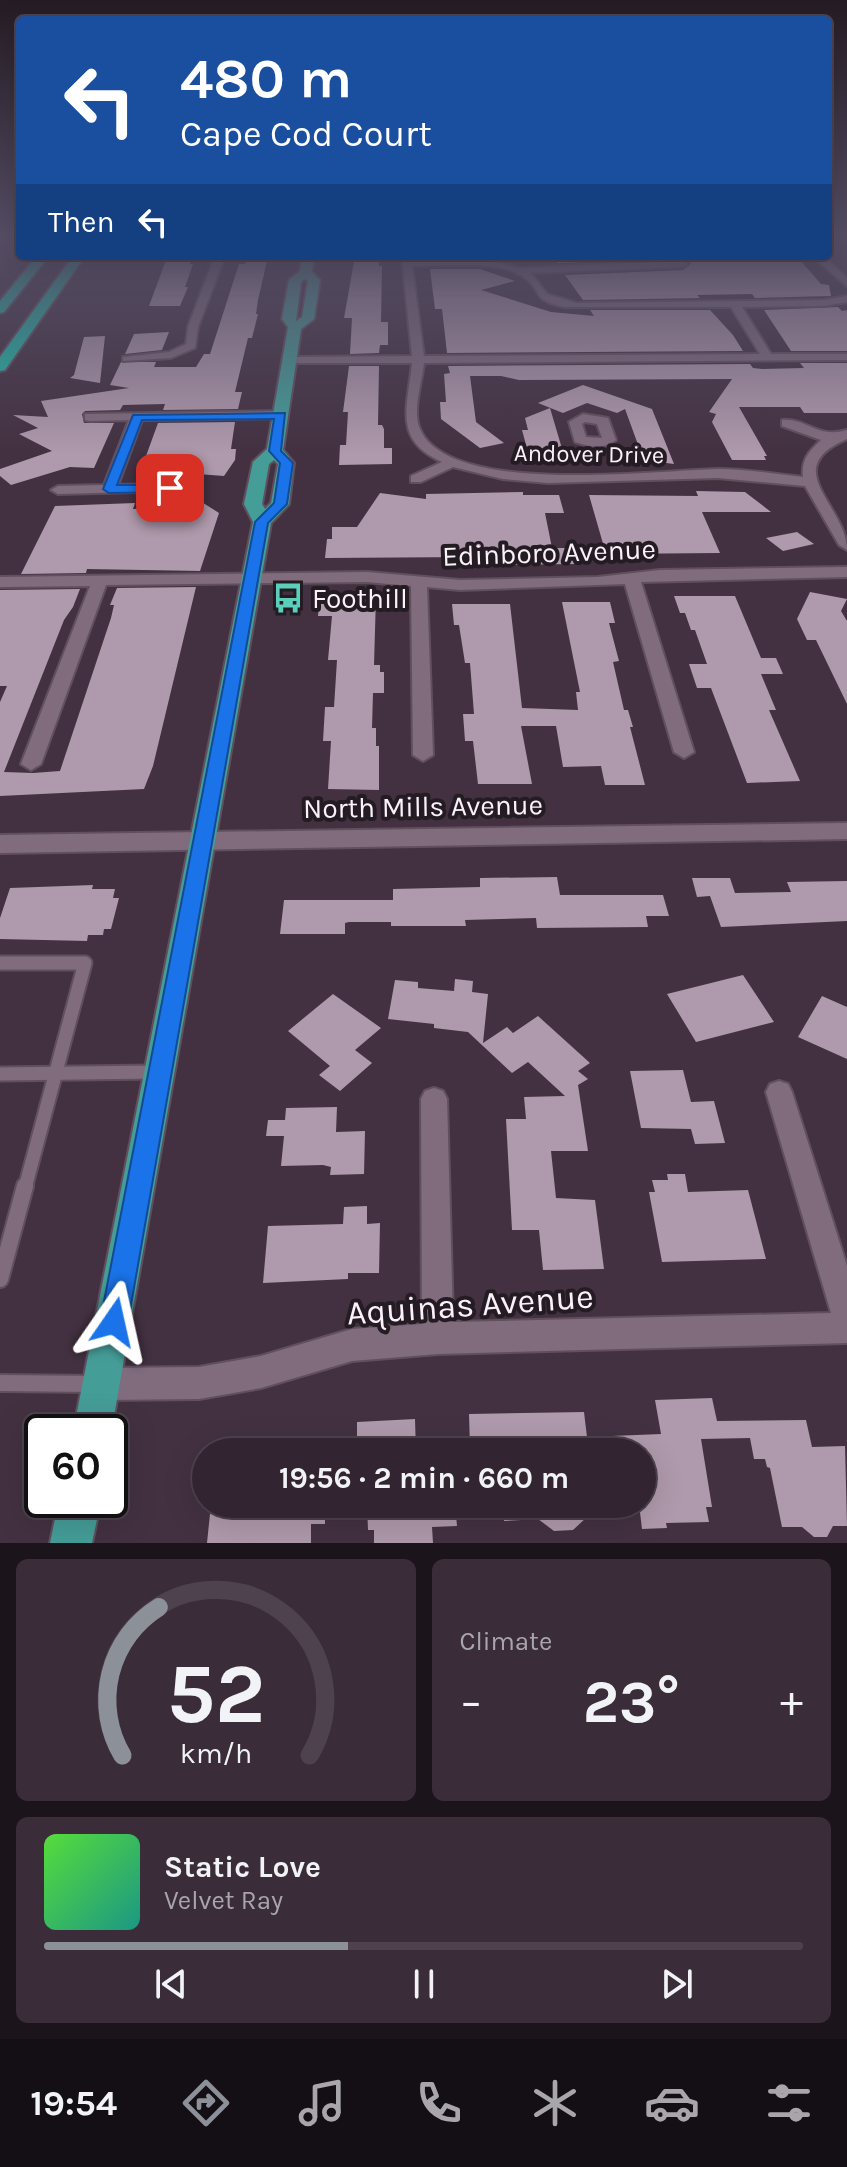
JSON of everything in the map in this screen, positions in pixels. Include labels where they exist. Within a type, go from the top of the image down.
[{"type":"highway","points":[[0,346],[27,310]]},
{"type":"highway","points":[[0,367],[41,310]]},
{"type":"main road","points":[[290,310],[288,319],[295,327]]},
{"type":"main road","points":[[262,522],[253,504],[261,462],[275,451],[295,327],[308,319],[309,310]]},
{"type":"main road","points":[[96,1414],[262,522],[280,504],[286,463],[275,451]]},
{"type":"main road","name":"North Mills Avenue","points":[[0,844],[847,831]]},
{"type":"main road","points":[[71,1543],[76,1518]]},
{"type":"street","points":[[127,359],[171,355],[191,346],[193,327],[199,310]]},
{"type":"street","name":"Andover Drive","points":[[413,310],[418,359],[412,426],[423,445],[454,462],[509,476],[603,462],[808,482]]},
{"type":"street","points":[[738,310],[768,358]]},
{"type":"street","points":[[289,360],[847,357]]},
{"type":"street","points":[[90,417],[281,415]]},
{"type":"street","points":[[109,489],[137,417]]},
{"type":"street","points":[[787,423],[831,439]]},
{"type":"street","points":[[847,434],[831,439],[814,450],[807,464],[808,482],[847,545]]},
{"type":"street","points":[[416,479],[454,462]]},
{"type":"street","points":[[58,490],[170,488]]},
{"type":"street","name":"Edinboro Avenue","points":[[0,582],[367,577],[476,585],[598,582],[631,577],[847,572]]},
{"type":"street","points":[[631,577],[684,752]]},
{"type":"street","points":[[31,764],[100,580]]},
{"type":"street","points":[[419,581],[423,755]]},
{"type":"street","points":[[779,1092],[847,1316]]},
{"type":"street","points":[[434,1099],[438,1338]]},
{"type":"street","name":"Aquinas Avenue","points":[[102,1384],[199,1383],[261,1372],[352,1345],[438,1338],[847,1328]]},
{"type":"lane","points":[[0,963],[85,963],[0,1279]]},
{"type":"lane","points":[[0,1074],[161,1072]]},
{"type":"lane","points":[[0,1383],[102,1384]]},
{"type":"building","points":[[224,310],[257,310],[252,338],[248,338],[235,392],[242,392],[238,409],[163,410],[165,404],[123,405],[120,410],[85,411],[82,414],[84,423],[114,423],[94,468],[70,467],[11,485],[0,476],[0,469],[52,451],[19,434],[38,428],[13,415],[48,417],[41,401],[129,388],[110,385],[121,362],[156,362],[154,367],[196,367],[204,354],[210,354]]},
{"type":"building","points":[[345,310],[381,310],[381,322],[388,322],[388,345],[380,345],[379,353],[350,354],[352,318],[344,318]]},
{"type":"building","points":[[442,310],[545,310],[594,316],[590,310],[710,310],[743,351],[447,353]]},
{"type":"building","points":[[764,310],[847,310],[847,351],[791,351]]},
{"type":"building","points":[[169,332],[162,350],[125,354],[134,334]]},
{"type":"building","points":[[105,336],[100,383],[70,378],[74,375],[84,337]]},
{"type":"building","points":[[800,363],[847,363],[847,413],[804,413],[800,407],[739,407],[767,456],[764,456],[766,460],[732,460],[712,422],[716,414],[709,412],[732,379],[519,380],[501,376],[470,376],[476,422],[504,443],[480,448],[441,419],[440,402],[446,402],[444,374],[450,373],[448,366],[750,364],[753,368],[762,369],[804,368]]},
{"type":"building","points":[[349,366],[379,366],[378,425],[384,429],[384,448],[392,448],[392,464],[339,465],[340,445],[346,445],[348,412],[343,412]]},
{"type":"building","points":[[583,385],[652,409],[674,464],[637,459],[640,450],[625,409],[617,413],[587,403],[563,413],[538,403]]},
{"type":"building","points":[[550,408],[563,452],[550,455],[551,461],[531,463],[522,430],[528,430],[525,418]]},
{"type":"building","points":[[235,422],[231,449],[236,449],[235,460],[224,476],[184,473],[187,469],[142,467],[158,423]]},
{"type":"building","points":[[696,491],[745,492],[771,512],[702,512],[720,553],[606,554],[589,495],[698,496]]},
{"type":"building","points":[[523,492],[523,495],[559,495],[564,513],[545,513],[552,548],[572,548],[577,564],[470,565],[469,557],[325,558],[327,539],[332,539],[332,527],[357,527],[380,493],[426,499],[426,494]]},
{"type":"building","points":[[197,499],[219,513],[200,571],[87,569],[86,573],[21,574],[55,506],[135,503],[133,509],[172,508]]},
{"type":"building","points":[[797,532],[814,544],[783,551],[766,538]]},
{"type":"building","points":[[196,587],[153,766],[144,789],[0,796],[0,702],[7,686],[0,686],[0,590],[80,589],[64,620],[4,772],[33,773],[60,771],[111,618],[114,605],[110,605],[117,588]]},
{"type":"building","points":[[810,592],[847,599],[841,611],[847,621],[847,704],[816,640],[807,640],[797,619]]},
{"type":"building","points":[[320,594],[376,596],[374,665],[380,665],[380,672],[384,672],[384,693],[373,693],[372,728],[376,728],[376,746],[379,746],[379,790],[328,789],[331,741],[323,741],[325,707],[334,707],[337,660],[328,660],[332,616],[318,616]]},
{"type":"building","points":[[674,596],[735,596],[761,658],[776,658],[783,674],[761,674],[776,710],[769,710],[800,781],[747,783],[711,688],[697,688],[689,664],[707,664],[695,630],[691,630],[685,613],[680,613]]},
{"type":"building","points":[[562,602],[610,602],[615,623],[609,623],[619,661],[613,662],[624,710],[628,710],[633,727],[630,727],[645,785],[605,785],[601,766],[563,767],[556,726],[521,726],[532,784],[478,784],[473,741],[465,741],[463,714],[474,714],[470,663],[465,663],[459,625],[454,625],[452,604],[510,604],[522,708],[578,710],[576,692],[580,692]]},
{"type":"building","points":[[557,877],[560,895],[663,895],[669,916],[646,916],[648,927],[537,928],[536,918],[465,920],[466,926],[391,926],[391,922],[349,922],[345,923],[345,934],[280,934],[284,900],[393,900],[393,889],[480,887],[480,878]]},
{"type":"building","points":[[692,878],[730,878],[735,893],[791,892],[787,882],[847,881],[847,921],[721,927],[710,896],[697,897]]},
{"type":"building","points":[[93,885],[92,889],[115,889],[113,898],[119,898],[111,929],[104,929],[103,935],[88,935],[87,941],[0,939],[0,918],[10,888]]},
{"type":"building","points":[[743,975],[774,1022],[696,1042],[667,994]]},
{"type":"building","points":[[455,979],[473,981],[472,992],[488,994],[483,1043],[507,1027],[513,1033],[538,1016],[590,1063],[578,1071],[588,1079],[578,1085],[588,1151],[551,1151],[556,1198],[595,1200],[604,1269],[543,1270],[539,1230],[512,1230],[506,1119],[526,1119],[524,1097],[565,1096],[528,1062],[512,1073],[468,1032],[434,1028],[434,1024],[388,1019],[395,980],[418,982],[418,988],[454,991]]},
{"type":"building","points":[[333,994],[381,1028],[355,1050],[372,1063],[340,1091],[319,1075],[330,1066],[288,1031]]},
{"type":"building","points":[[822,996],[847,1007],[847,1059],[798,1037]]},
{"type":"building","points":[[683,1070],[691,1102],[714,1101],[725,1143],[695,1144],[691,1129],[641,1128],[630,1071]]},
{"type":"building","points":[[337,1107],[336,1132],[365,1131],[364,1174],[330,1175],[331,1167],[323,1165],[281,1166],[284,1136],[266,1136],[268,1120],[285,1120],[286,1108]]},
{"type":"building","points":[[667,1174],[685,1174],[688,1192],[748,1190],[766,1259],[662,1262],[649,1192],[655,1192],[652,1180],[668,1180]]},
{"type":"building","points":[[367,1206],[367,1224],[380,1223],[379,1273],[348,1273],[348,1279],[263,1283],[268,1226],[343,1224],[344,1207]]},
{"type":"building","points":[[712,1398],[717,1421],[806,1420],[812,1447],[845,1446],[847,1526],[833,1526],[827,1537],[814,1537],[802,1527],[782,1527],[770,1468],[765,1459],[754,1459],[750,1438],[701,1439],[712,1507],[706,1507],[709,1522],[666,1523],[667,1528],[642,1529],[641,1518],[656,1518],[656,1438],[470,1438],[469,1414],[584,1412],[587,1437],[661,1434],[655,1400]]},
{"type":"building","points":[[415,1419],[416,1438],[357,1438],[357,1422]]},
{"type":"building","points":[[210,1518],[325,1518],[325,1524],[311,1524],[311,1543],[207,1543]]},
{"type":"building","points":[[368,1518],[456,1518],[457,1526],[432,1527],[433,1543],[374,1543],[374,1530],[368,1530]]},
{"type":"building","points":[[504,1518],[586,1518],[573,1530],[554,1531],[538,1519],[504,1521]]},
{"type":"place","name":"Foothill","points":[[288,598]]},
{"type":"route","points":[[114,1322],[262,522],[280,504],[286,463],[275,451],[281,415],[137,417],[109,489],[170,488]]}]
